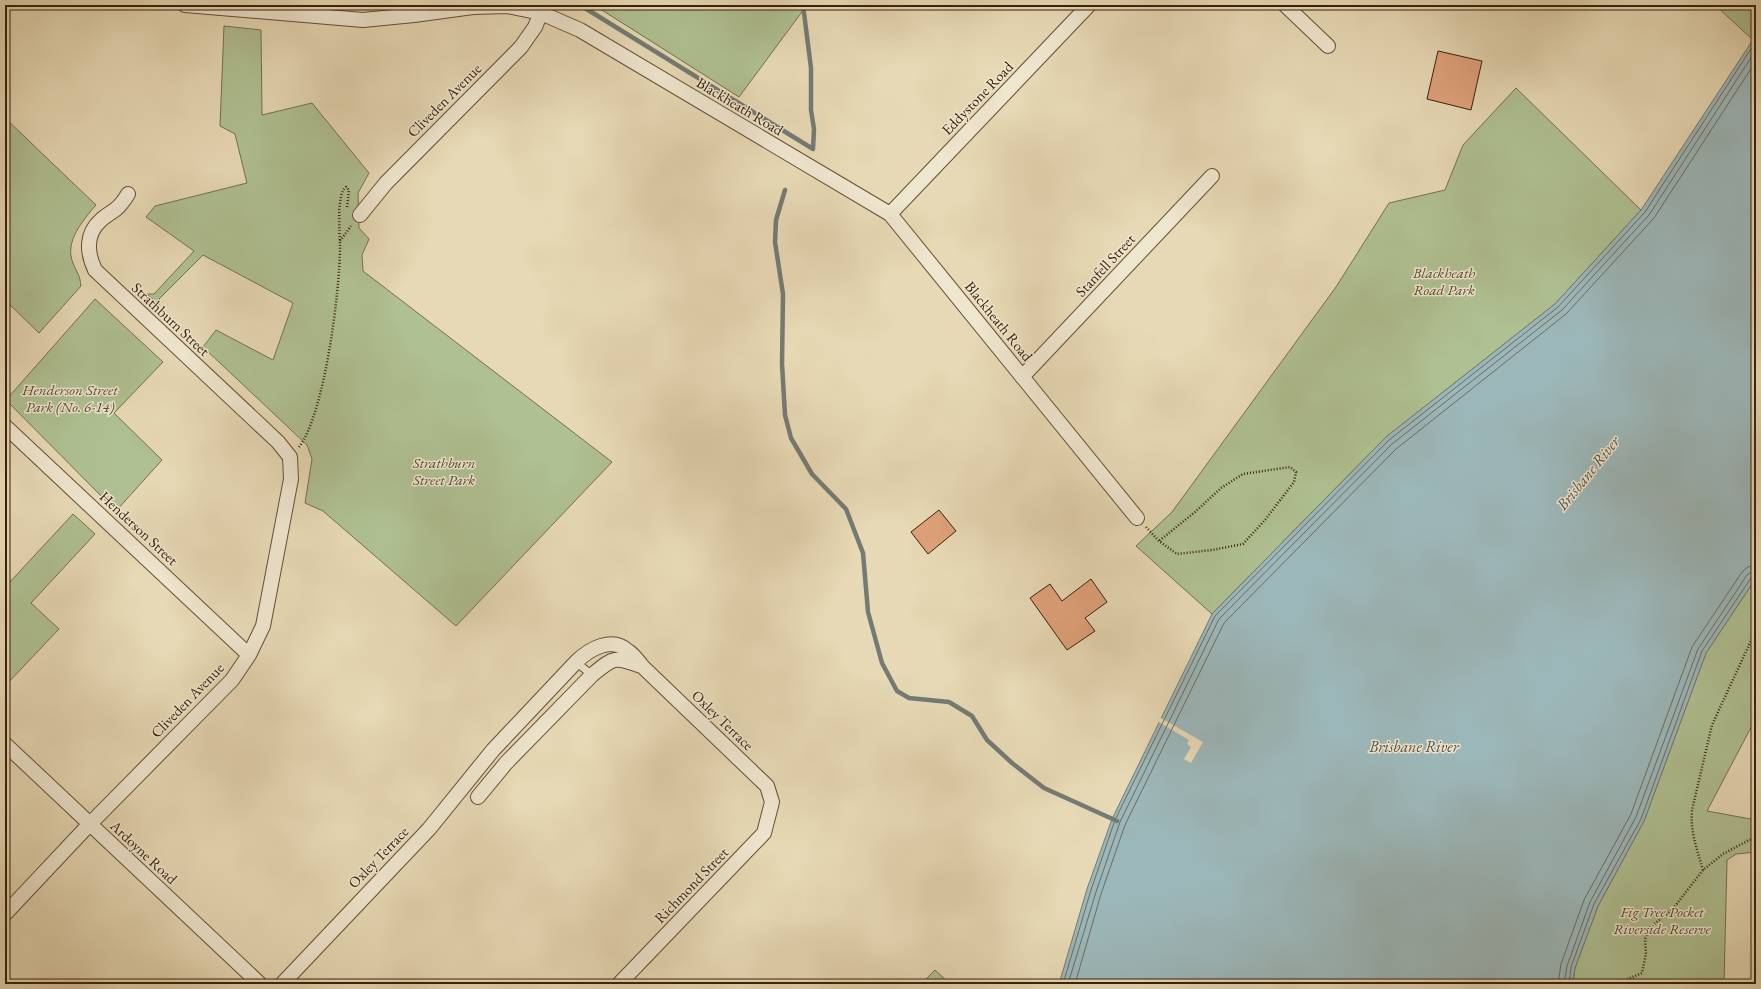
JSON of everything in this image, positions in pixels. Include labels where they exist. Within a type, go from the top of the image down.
[{"type":"street","name":"Blackheath Road","points":[[185,5],[363,20],[473,7],[507,6],[542,9],[890,214],[1137,518]]},
{"type":"street","name":"Eddystone Road","points":[[890,214],[1089,5]]},
{"type":"street","points":[[1285,5],[1328,46]]},
{"type":"street","name":"Cliveden Avenue","points":[[360,215],[386,183],[521,47],[535,27],[542,9]]},
{"type":"street","name":"Stanfell Street","points":[[1022,377],[1212,176]]},
{"type":"street","name":"Strathburn Street","points":[[128,194],[117,208],[100,221],[92,234],[88,246],[90,260],[95,270],[278,442],[290,457]]},
{"type":"street","name":"Henderson Street","points":[[5,426],[249,655]]},
{"type":"street","name":"Cliveden Avenue","points":[[5,914],[90,824],[232,680],[249,655],[264,626],[291,479],[290,457]]},
{"type":"street","name":"Oxley Terrace","points":[[282,984],[429,829],[493,750],[576,662],[585,653],[603,645],[615,644],[628,650],[643,667],[767,786],[772,802]]},
{"type":"street","name":"Oxley Terrace","points":[[478,797],[506,763],[592,675],[608,662],[620,659],[643,667]]},
{"type":"street","name":"Ardoyne Road","points":[[5,744],[260,984]]},
{"type":"street","points":[[493,750],[506,763]]},
{"type":"street","name":"Richmond Street","points":[[619,984],[764,834],[772,802]]},
{"type":"lane","points":[[576,662],[592,675]]},
{"type":"path","points":[[290,457],[303,441],[313,418],[322,384],[332,328],[340,268],[339,215],[344,188],[348,188],[349,190],[347,212],[353,216],[360,215]]},
{"type":"path","points":[[340,241],[360,215]]},
{"type":"path","points":[[1137,518],[1159,540],[1177,554],[1212,550],[1243,544],[1265,520],[1294,482],[1296,472],[1290,468],[1243,474],[1221,488],[1195,512],[1159,540]]},
{"type":"path","points":[[1703,870],[1692,834],[1692,810],[1712,725],[1756,630]]},
{"type":"path","points":[[1616,984],[1642,973],[1646,954],[1645,939],[1649,928],[1672,910],[1703,870],[1723,854],[1749,840],[1756,839]]},
{"type":"green space","points":[[594,5],[807,5],[739,97]]},
{"type":"green space","points":[[1715,5],[1756,5],[1756,35],[1752,39]]},
{"type":"green space","name":"Strathburn Street Park","points":[[224,26],[261,30],[262,115],[312,103],[369,173],[358,193],[359,228],[369,239],[362,255],[363,271],[612,462],[456,626],[323,511],[305,503],[312,459],[307,445],[203,347],[216,330],[273,360],[293,303],[203,255],[159,299],[159,305],[147,294],[154,294],[194,251],[146,217],[155,206],[247,183],[235,134],[220,126]]},
{"type":"green space","name":"Blackheath Road Park","points":[[1516,88],[1641,210],[1555,304],[1386,437],[1212,614],[1136,546],[1172,512],[1336,287],[1389,203],[1445,190],[1463,145]]},
{"type":"green space","points":[[5,118],[96,205],[76,232],[71,247],[73,263],[81,286],[39,333],[5,300]]},
{"type":"green space","name":"Henderson Street Park (No. 6-14)","points":[[95,299],[163,362],[114,413],[162,460],[116,511],[6,400]]},
{"type":"green space","points":[[73,514],[95,534],[31,603],[59,629],[5,686],[5,580],[9,583]]},
{"type":"green space","name":"Fig Tree Pocket Riverside Reserve","points":[[1756,578],[1756,718],[1707,811],[1756,820],[1756,852],[1736,854],[1727,860],[1724,984],[1573,984],[1575,968],[1598,906],[1644,821],[1706,653]]},
{"type":"green space","points":[[935,970],[950,984],[921,984]]},
{"type":"water","name":"Brisbane River","points":[[1756,35],[1756,578],[1706,653],[1644,821],[1598,906],[1575,968],[1572,984],[1059,984],[1087,889],[1112,819],[1212,614],[1386,437],[1555,304],[1641,210]]},
{"type":"pier","points":[[1159,717],[1203,742],[1191,763],[1184,759],[1191,747],[1187,744],[1189,740],[1157,721]]},
{"type":"building","points":[[1438,51],[1482,61],[1471,110],[1427,99]]},
{"type":"building","points":[[939,510],[956,531],[928,554],[911,532]]},
{"type":"building","points":[[1091,579],[1107,602],[1085,618],[1095,631],[1067,650],[1030,598],[1050,584],[1062,601]]},
{"type":"waterway","points":[[580,5],[813,149],[814,129],[811,110],[811,68],[803,5]]},
{"type":"waterway","points":[[785,190],[776,220],[775,242],[783,294],[782,364],[785,415],[791,438],[812,474],[846,509],[863,553],[868,612],[882,663],[897,691],[909,698],[949,702],[972,716],[987,740],[1012,763],[1044,788],[1117,821]]}]
